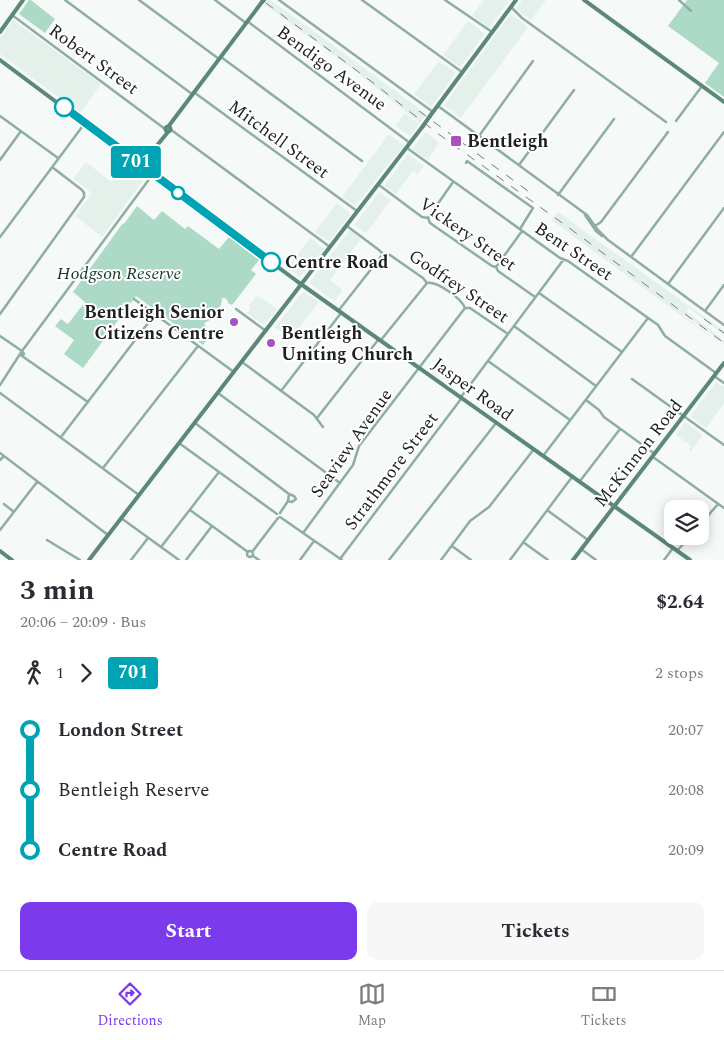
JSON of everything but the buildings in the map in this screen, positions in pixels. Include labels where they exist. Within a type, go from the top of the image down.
[{"type":"main road","points":[[0,32],[23,0]]},
{"type":"main road","points":[[89,560],[424,126],[516,0]]},
{"type":"main road","points":[[584,0],[724,102]]},
{"type":"main road","points":[[141,165],[263,1]]},
{"type":"main road","name":"Jasper Road","points":[[0,60],[340,312],[690,560]]},
{"type":"main road","name":"McKinnon Road","points":[[573,560],[724,363]]},
{"type":"main road","points":[[0,551],[12,560]]},
{"type":"street","name":"Mitchell Street","points":[[65,0],[357,213]]},
{"type":"street","points":[[139,0],[362,161]]},
{"type":"street","name":"Bendigo Avenue","points":[[215,0],[411,142]]},
{"type":"street","points":[[279,0],[432,114]]},
{"type":"street","points":[[362,0],[462,74]]},
{"type":"street","points":[[445,0],[491,34]]},
{"type":"street","points":[[679,0],[691,11]]},
{"type":"street","points":[[510,9],[666,122]]},
{"type":"street","name":"Robert Street","points":[[12,15],[330,248]]},
{"type":"street","points":[[479,136],[534,61]]},
{"type":"street","points":[[676,121],[702,86]]},
{"type":"street","points":[[519,165],[574,90]]},
{"type":"street","points":[[438,105],[583,213],[600,235],[724,325]]},
{"type":"street","points":[[0,116],[58,158]]},
{"type":"street","points":[[558,195],[614,119]]},
{"type":"street","points":[[0,237],[85,123]]},
{"type":"street","points":[[0,160],[21,131]]},
{"type":"street","points":[[594,226],[601,222],[668,132]]},
{"type":"street","points":[[632,257],[724,132]]},
{"type":"street","name":"Bent Street","points":[[406,149],[659,326],[665,336],[724,383]]},
{"type":"street","points":[[466,163],[467,161],[534,208],[496,268]]},
{"type":"street","points":[[0,314],[84,197],[82,190],[52,167]]},
{"type":"street","points":[[0,385],[153,174]]},
{"type":"street","points":[[428,218],[453,182]]},
{"type":"street","name":"Vickery Street","points":[[378,186],[422,217],[428,218],[430,223],[535,297]]},
{"type":"street","points":[[668,284],[724,208]]},
{"type":"street","name":"Godfrey Street","points":[[347,226],[383,254],[390,254],[427,283],[436,284],[462,302],[465,308],[471,308],[508,334]]},
{"type":"street","points":[[281,391],[383,254]]},
{"type":"street","name":"Strathmore Street","points":[[341,559],[564,259]]},
{"type":"street","points":[[318,418],[427,283]]},
{"type":"street","points":[[705,311],[724,286]]},
{"type":"street","points":[[539,292],[622,352]]},
{"type":"street","points":[[134,299],[234,372]]},
{"type":"street","name":"Seaview Avenue","points":[[303,533],[354,465],[359,446],[465,308]]},
{"type":"street","points":[[236,310],[266,331]]},
{"type":"street","points":[[61,437],[155,314]]},
{"type":"street","points":[[544,456],[648,318]]},
{"type":"street","name":"Godfrey Street","points":[[514,326],[596,386]]},
{"type":"street","points":[[0,336],[88,402]]},
{"type":"street","points":[[103,468],[198,346]]},
{"type":"street","points":[[488,361],[570,420]]},
{"type":"street","points":[[242,362],[318,418],[323,427]]},
{"type":"street","points":[[632,379],[724,445]]},
{"type":"street","points":[[0,393],[139,494]]},
{"type":"street","points":[[218,394],[340,483]]},
{"type":"street","points":[[586,400],[654,456],[724,508]]},
{"type":"street","points":[[390,560],[496,422]]},
{"type":"street","points":[[195,423],[296,499],[292,502],[288,501]]},
{"type":"street","points":[[579,482],[620,429]]},
{"type":"street","points":[[179,443],[341,559]]},
{"type":"street","points":[[441,560],[470,521],[489,508],[534,449]]},
{"type":"street","points":[[0,453],[108,534]]},
{"type":"street","points":[[0,460],[4,456]]},
{"type":"street","points":[[161,547],[219,472]]},
{"type":"street","points":[[510,560],[572,476]]},
{"type":"street","points":[[0,530],[38,482]]},
{"type":"street","points":[[246,560],[279,516],[288,501],[289,494]]},
{"type":"street","points":[[4,504],[14,512]]},
{"type":"street","points":[[709,514],[718,504]]},
{"type":"street","points":[[190,510],[259,560]]},
{"type":"street","points":[[547,510],[588,540]]},
{"type":"street","points":[[121,518],[179,560]]},
{"type":"street","points":[[186,560],[212,526]]},
{"type":"street","points":[[130,560],[148,538]]},
{"type":"street","points":[[47,540],[80,560]]},
{"type":"street","points":[[300,560],[314,540]]},
{"type":"street","points":[[524,542],[548,560]]},
{"type":"street","points":[[664,560],[680,545]]},
{"type":"street","points":[[452,546],[471,560]]},
{"type":"street","points":[[581,549],[596,560]]},
{"type":"shaded area","points":[[267,0],[270,0],[424,112],[425,115],[420,123],[358,73],[264,4]]},
{"type":"shaded area","points":[[484,0],[510,0],[489,28],[472,15]]},
{"type":"shaded area","points":[[522,0],[546,0],[531,20],[516,9]]},
{"type":"shaded area","points":[[511,14],[528,27],[461,118],[444,105]]},
{"type":"shaded area","points":[[13,20],[101,84],[80,113],[0,54],[0,38]]},
{"type":"shaded area","points":[[468,21],[485,34],[460,67],[443,55]]},
{"type":"shaded area","points":[[439,61],[456,73],[431,107],[414,94]]},
{"type":"shaded area","points":[[405,113],[419,124],[410,136],[395,126]]},
{"type":"shaded area","points":[[425,132],[439,142],[428,160],[412,149]]},
{"type":"shaded area","points":[[389,134],[404,145],[355,206],[342,197]]},
{"type":"shaded area","points":[[408,154],[424,166],[418,174],[413,171],[396,194],[384,186]]},
{"type":"shaded area","points":[[86,162],[111,182],[117,175],[123,179],[133,165],[147,175],[102,237],[75,216],[92,193],[73,179]]},
{"type":"shaded area","points":[[379,192],[391,200],[366,233],[354,225]]},
{"type":"shaded area","points":[[337,203],[351,214],[328,241],[315,232]]},
{"type":"shaded area","points":[[558,212],[724,331],[724,335],[689,308],[686,311],[724,340],[724,344],[683,315],[724,347],[551,220]]},
{"type":"shaded area","points":[[350,230],[361,239],[330,280],[343,290],[334,301],[309,283]]},
{"type":"shaded area","points":[[310,238],[324,249],[300,277],[288,268]]},
{"type":"shaded area","points":[[302,293],[319,302],[291,338],[275,327]]},
{"type":"shaded area","points":[[257,295],[277,309],[264,325],[247,313],[251,308],[249,306]]},
{"type":"shaded area","points":[[716,382],[724,387],[724,403],[706,428],[690,416]]},
{"type":"shaded area","points":[[685,422],[703,435],[691,451],[689,450],[691,446],[676,435]]},
{"type":"green space","points":[[29,0],[55,19],[45,33],[19,14]]},
{"type":"green space","points":[[687,0],[724,0],[724,97],[705,83],[719,63],[668,26]]},
{"type":"green space","name":"Hodgson Reserve","points":[[137,206],[154,220],[162,211],[185,229],[188,226],[219,249],[229,237],[260,259],[251,270],[256,274],[232,305],[225,298],[222,298],[217,314],[204,323],[212,333],[203,345],[136,296],[83,368],[64,354],[74,340],[55,326],[61,319],[68,324],[85,302],[73,292]]},
{"type":"railway","points":[[266,3],[437,133],[724,343]]},
{"type":"railway","points":[[419,111],[532,194]]},
{"type":"railway","points":[[704,319],[724,333]]},
{"type":"bus line","name":"701","points":[[64,107],[271,262]]},
{"type":"place","name":"Bentleigh","points":[[456,141]]},
{"type":"place","name":"Centre Road","points":[[271,262]]},
{"type":"place","name":"Bentleigh Senior Citizens Centre","points":[[234,322]]},
{"type":"place","name":"Bentleigh Uniting Church","points":[[271,343]]}]
